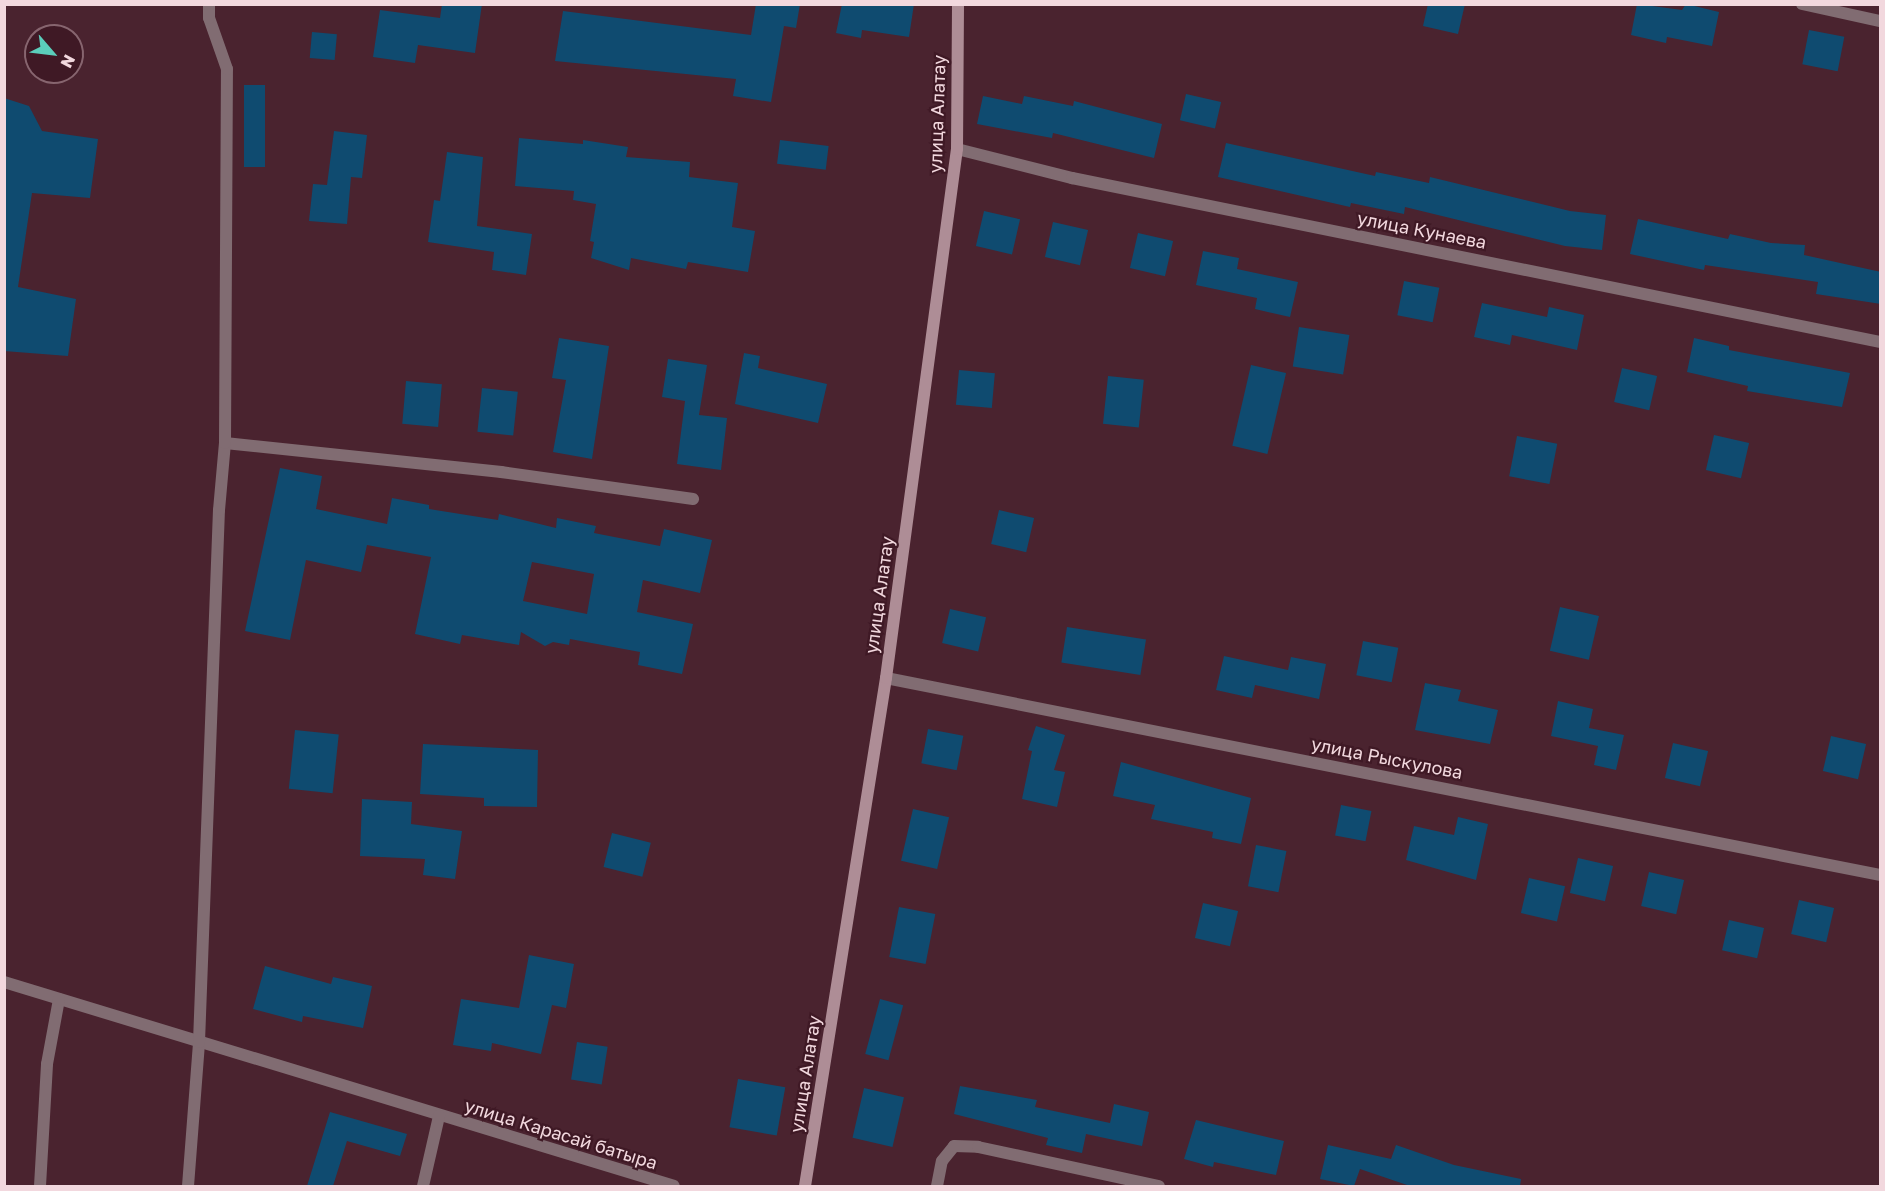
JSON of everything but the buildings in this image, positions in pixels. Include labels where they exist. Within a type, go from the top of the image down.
[{"type":"street","points":[[188,1186],[200,1042],[219,510],[225,443],[227,69],[209,18],[209,4]]},
{"type":"street","name":"улица Алатау","points":[[805,1186],[886,678],[957,149],[958,4]]},
{"type":"street","points":[[1802,4],[1881,21]]},
{"type":"street","name":"улица Кунаева","points":[[957,149],[1072,178],[1881,342]]},
{"type":"street","points":[[225,443],[501,472],[693,499]]},
{"type":"street","name":"улица Рыскулова","points":[[886,678],[1881,874]]},
{"type":"street","points":[[4,982],[439,1116]]},
{"type":"street","points":[[40,1186],[47,1064],[59,999]]},
{"type":"street","name":"улица Карасай батыра","points":[[423,1186],[439,1116],[674,1186]]},
{"type":"street","points":[[937,1186],[942,1161],[954,1146],[978,1147],[1159,1186]]}]
